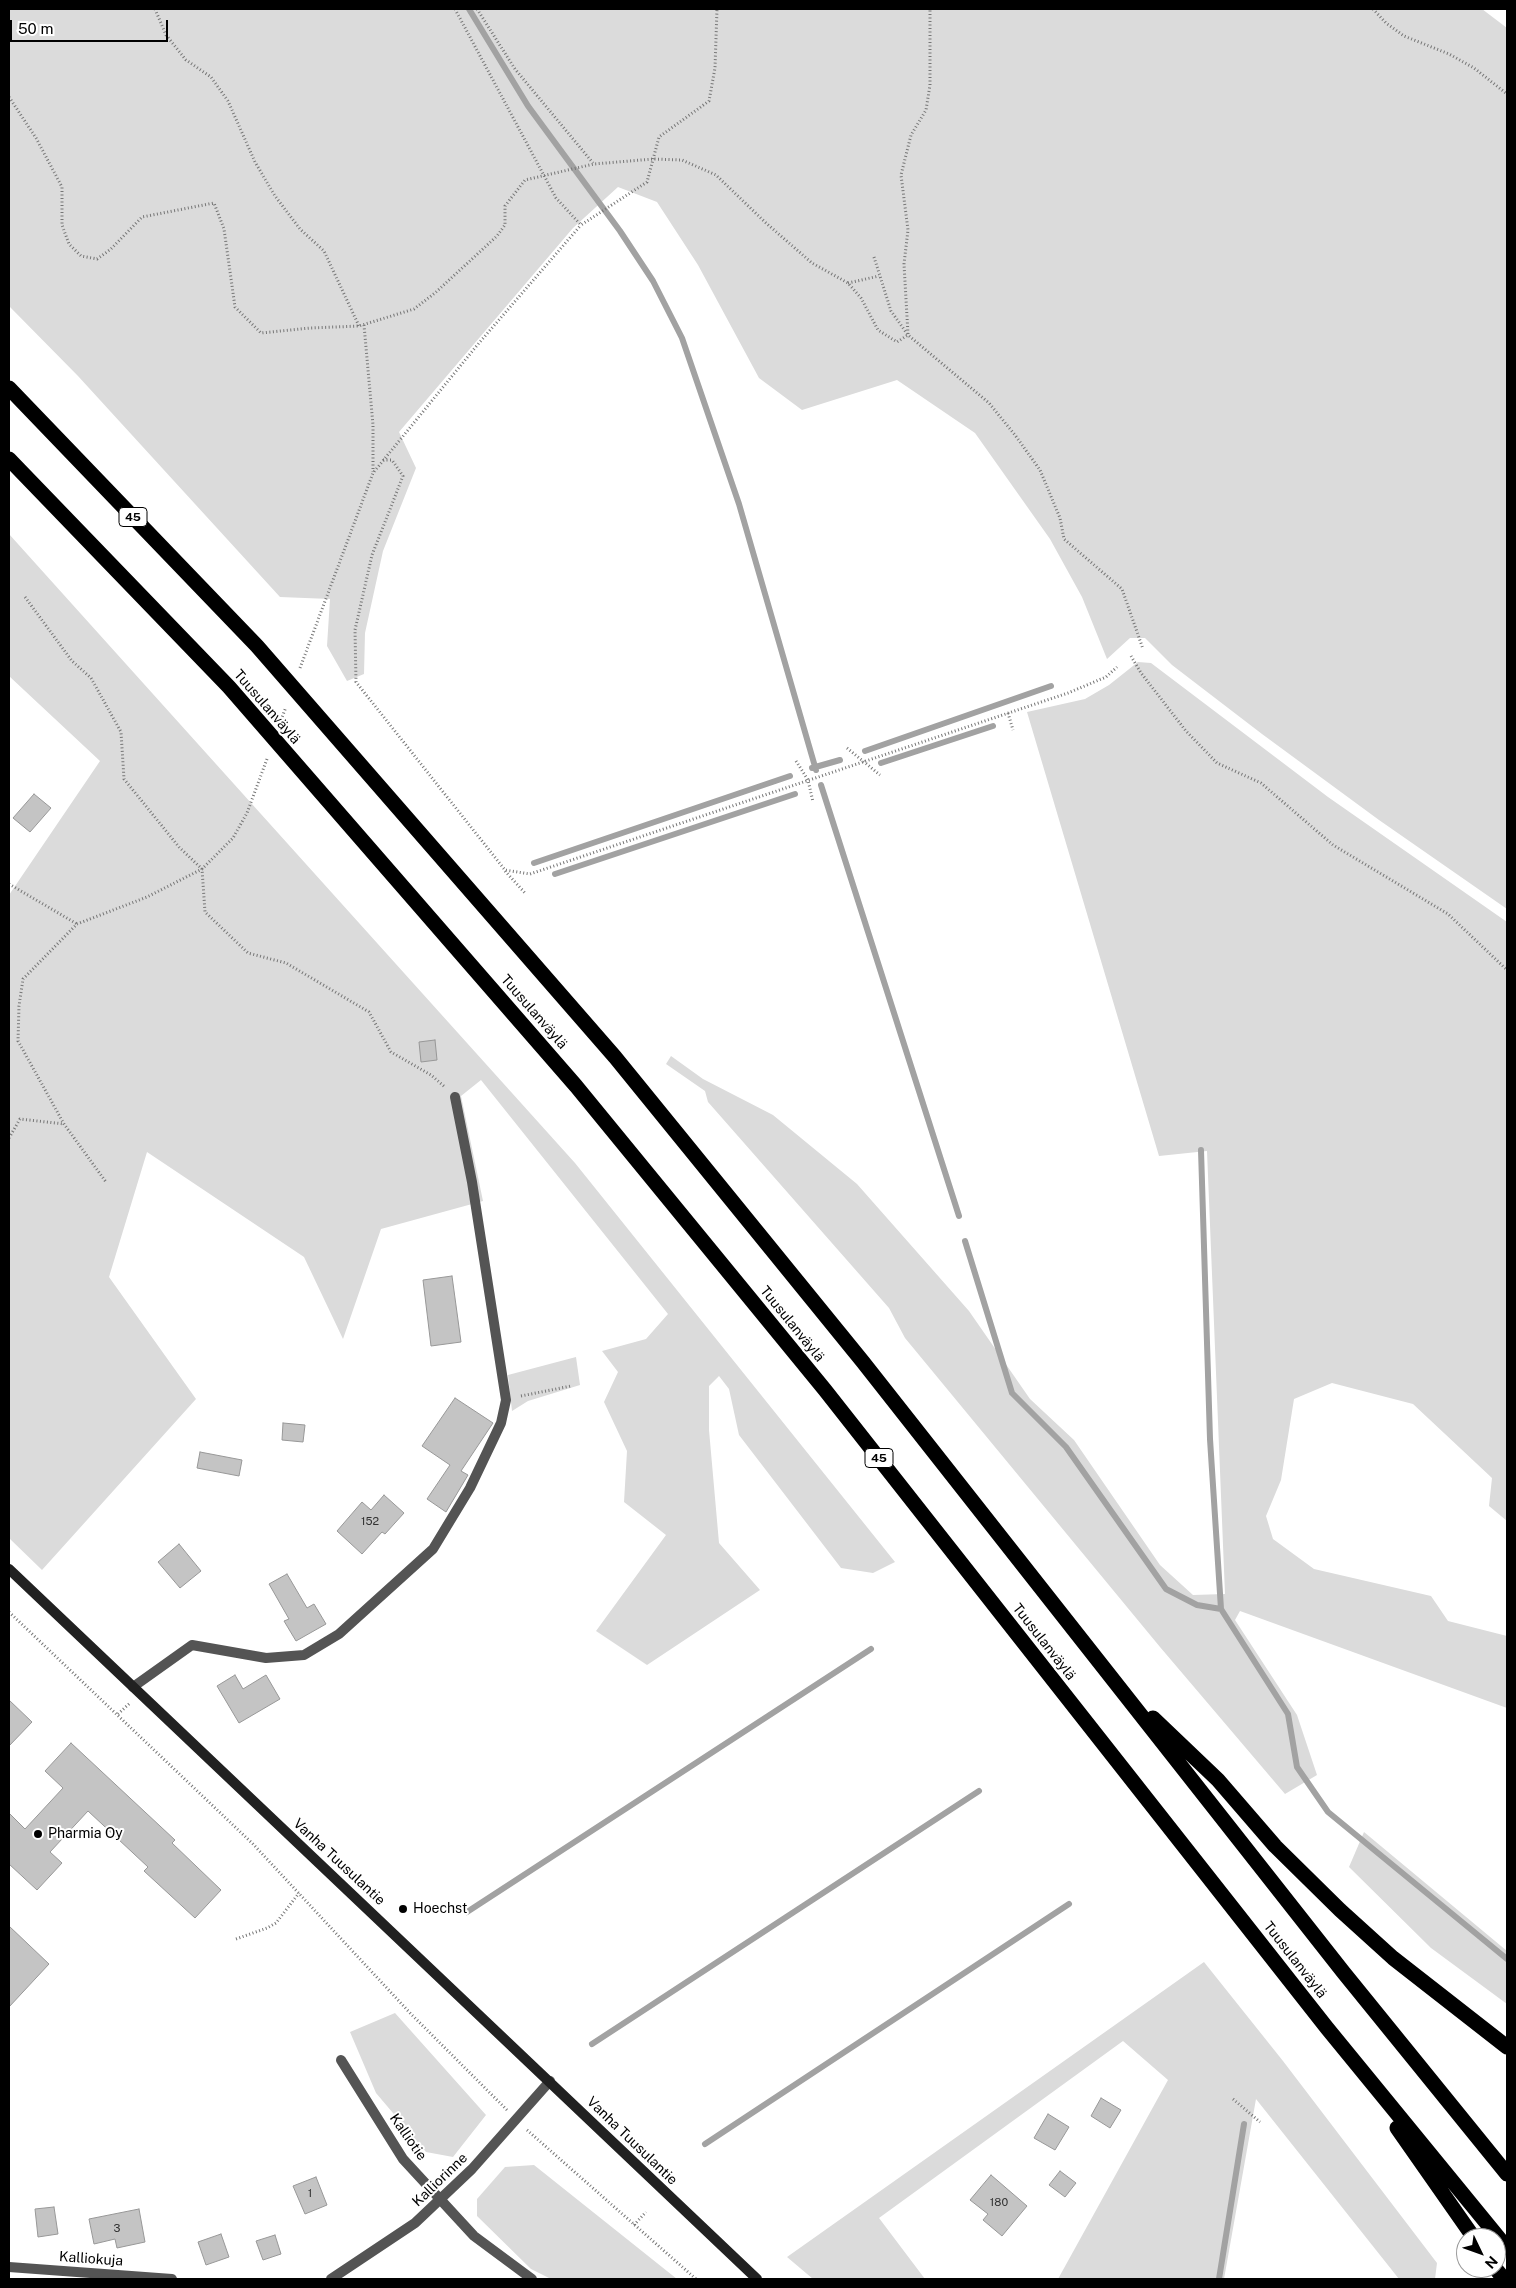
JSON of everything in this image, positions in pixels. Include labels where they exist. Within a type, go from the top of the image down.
[{"type":"highway","name":"45","points":[[9,388],[257,646],[615,1057],[875,1378],[1344,1973],[1507,2174]]},
{"type":"highway","name":"Tuusulanväylä","points":[[9,459],[229,687],[576,1086],[825,1390],[1327,2028],[1507,2248]]},
{"type":"highway","points":[[1115,1683],[1218,1780],[1275,1846],[1340,1910],[1393,1958],[1507,2047]]},
{"type":"highway","points":[[1327,2028],[1467,2228]]},
{"type":"highway","points":[[1485,2028],[1507,2041]]},
{"type":"main road","name":"Vanha Tuusulantie","points":[[9,1569],[756,2279]]},
{"type":"street","points":[[133,1687],[192,1645],[266,1658],[304,1655],[339,1634],[433,1549],[470,1488],[501,1423],[506,1400],[472,1182],[455,1097]]},
{"type":"street","name":"Kalliotie","points":[[341,2060],[403,2159],[474,2236],[532,2279]]},
{"type":"street","name":"Kalliorinne","points":[[331,2279],[415,2223],[441,2200],[550,2082]]},
{"type":"street","name":"Kalliokuja","points":[[9,2266],[172,2279]]},
{"type":"path","points":[[154,9],[166,35],[186,60],[211,77],[228,101],[255,162],[275,196],[300,229],[324,251],[360,326]]},
{"type":"path","points":[[455,9],[556,198],[581,225]]},
{"type":"path","points":[[477,9],[515,69],[594,164]]},
{"type":"path","points":[[299,673],[373,473],[479,343],[581,225],[647,182],[659,137],[709,101],[715,68],[717,9]]},
{"type":"path","points":[[908,335],[904,264],[908,230],[901,175],[911,135],[926,110],[930,85],[930,9]]},
{"type":"path","points":[[1373,9],[1386,23],[1404,36],[1449,54],[1474,68],[1507,94]]},
{"type":"path","points":[[9,97],[36,138],[62,187],[62,225],[69,244],[81,256],[97,259],[111,249],[142,217],[214,203],[224,229],[235,307],[261,333],[310,328],[360,326],[414,309],[435,293],[497,236],[505,225],[505,206],[525,180],[594,164],[653,159],[682,160],[716,175],[766,223],[812,263],[848,283],[861,298],[878,330],[897,342],[908,335]]},
{"type":"path","points":[[874,257],[891,311],[908,335],[989,403],[1040,470],[1060,518],[1064,539],[1122,589],[1143,649]]},
{"type":"path","points":[[848,283],[879,276]]},
{"type":"path","points":[[364,325],[373,424],[373,473]]},
{"type":"path","points":[[383,460],[392,460],[403,476],[372,555],[355,630],[356,682],[505,870],[526,893]]},
{"type":"path","points":[[24,597],[72,661],[91,678],[121,732],[124,779],[179,847],[202,869],[205,912],[248,953],[286,963],[369,1012],[392,1052],[431,1075],[455,1097]]},
{"type":"path","points":[[1131,656],[1141,673],[1186,731],[1217,763],[1261,783],[1333,845],[1448,914],[1507,970]]},
{"type":"path","points":[[505,870],[530,874],[1068,693],[1106,678],[1117,666]]},
{"type":"path","points":[[278,729],[288,701]]},
{"type":"path","points":[[1008,713],[1013,730]]},
{"type":"path","points":[[847,748],[880,775]]},
{"type":"path","points":[[106,1182],[64,1124],[18,1041],[19,1006],[23,979],[77,924],[147,897],[202,869],[233,838],[247,813],[268,757]]},
{"type":"path","points":[[796,761],[808,780],[813,802]]},
{"type":"path","points":[[9,884],[77,924]]},
{"type":"path","points":[[9,1138],[20,1119],[64,1124]]},
{"type":"path","points":[[506,1400],[571,1386]]},
{"type":"path","points":[[9,1612],[253,1844],[411,2014],[516,2120],[696,2279]]},
{"type":"path","points":[[236,1939],[267,1928],[276,1922],[299,1893]]},
{"type":"path","points":[[1232,2098],[1260,2122]]},
{"type":"path","points":[[634,2225],[646,2212]]},
{"type":"shaded area","points":[[9,9],[1482,9],[1507,28],[1507,909],[1379,820],[1262,734],[1172,665],[1145,638],[1130,638],[1107,659],[1082,597],[1050,539],[975,433],[897,380],[802,410],[759,378],[698,265],[657,202],[618,187],[573,228],[399,432],[416,468],[383,551],[365,633],[364,674],[347,681],[327,646],[330,599],[280,597],[78,376],[9,306]]},
{"type":"shaded area","points":[[9,534],[575,1163],[895,1562],[873,1573],[841,1568],[739,1435],[729,1389],[719,1376],[709,1386],[709,1430],[719,1543],[760,1590],[647,1665],[596,1631],[666,1535],[624,1502],[627,1451],[604,1402],[618,1372],[602,1351],[646,1339],[668,1314],[481,1080],[461,1096],[483,1201],[381,1229],[343,1339],[304,1257],[147,1152],[109,1277],[196,1399],[42,1570],[9,1538],[9,895],[100,761],[9,676]]},
{"type":"shaded area","points":[[1138,662],[1151,663],[1328,797],[1507,922],[1507,1521],[1489,1506],[1492,1478],[1413,1404],[1332,1383],[1294,1399],[1281,1480],[1266,1516],[1273,1539],[1314,1569],[1431,1596],[1448,1621],[1507,1636],[1507,1708],[1240,1611],[1235,1620],[1297,1715],[1317,1775],[1285,1794],[1160,1647],[905,1338],[889,1308],[708,1102],[705,1091],[666,1064],[671,1056],[703,1079],[773,1115],[857,1184],[969,1311],[1030,1399],[1074,1440],[1160,1565],[1193,1595],[1225,1594],[1207,1151],[1159,1156],[1027,712],[1085,699],[1109,685]]},
{"type":"shaded area","points":[[576,1357],[580,1385],[528,1401],[512,1411],[508,1375]]},
{"type":"shaded area","points":[[1364,1832],[1507,1951],[1507,2004],[1431,1948],[1349,1867]]},
{"type":"shaded area","points":[[1204,1962],[1283,2061],[1437,2263],[1435,2279],[1399,2279],[1256,2099],[1224,2279],[1058,2279],[1168,2080],[1123,2041],[879,2218],[925,2279],[813,2279],[787,2257]]},
{"type":"shaded area","points":[[395,2013],[486,2115],[453,2157],[426,2152],[376,2093],[350,2032]]},
{"type":"shaded area","points":[[534,2165],[677,2279],[551,2279],[531,2269],[477,2216],[477,2199],[505,2167]]},
{"type":"building","points":[[34,794],[51,808],[30,832],[13,818]]},
{"type":"building","points":[[435,1040],[437,1060],[421,1062],[419,1042]]},
{"type":"building","points":[[452,1276],[461,1342],[431,1346],[423,1280]]},
{"type":"building","points":[[455,1398],[493,1423],[461,1471],[468,1475],[446,1512],[427,1499],[450,1465],[422,1446]]},
{"type":"building","points":[[283,1423],[305,1425],[303,1442],[282,1440]]},
{"type":"building","points":[[200,1452],[242,1460],[239,1476],[197,1468]]},
{"type":"building","points":[[384,1495],[404,1513],[385,1534],[382,1532],[362,1554],[337,1531],[362,1502],[371,1510]]},
{"type":"building","points":[[179,1544],[201,1571],[180,1588],[158,1562]]},
{"type":"building","points":[[287,1574],[307,1608],[314,1604],[326,1624],[296,1641],[284,1621],[289,1619],[269,1584]]},
{"type":"building","points":[[235,1675],[243,1689],[266,1675],[280,1699],[239,1723],[217,1686]]},
{"type":"building","points":[[9,1700],[32,1722],[9,1746]]},
{"type":"building","name":"Pharmia Oy","points":[[71,1743],[175,1840],[172,1843],[221,1890],[195,1918],[144,1871],[148,1867],[88,1811],[50,1852],[62,1863],[37,1890],[9,1864],[9,1813],[25,1829],[63,1788],[45,1771]]},
{"type":"building","points":[[9,1926],[49,1964],[9,2007]]},
{"type":"building","points":[[1101,2098],[1121,2110],[1110,2128],[1091,2116]]},
{"type":"building","points":[[1048,2114],[1069,2127],[1055,2150],[1034,2138]]},
{"type":"building","points":[[1060,2171],[1076,2183],[1065,2197],[1049,2185]]},
{"type":"building","points":[[991,2175],[1027,2206],[1002,2236],[983,2220],[988,2214],[970,2200]]},
{"type":"building","points":[[316,2177],[327,2205],[305,2214],[293,2186]]},
{"type":"building","points":[[54,2207],[58,2234],[38,2237],[35,2209]]},
{"type":"building","points":[[139,2209],[145,2242],[117,2248],[115,2239],[94,2244],[89,2219]]},
{"type":"building","points":[[221,2234],[229,2257],[206,2265],[198,2242]]},
{"type":"building","points":[[275,2235],[281,2254],[263,2260],[256,2241]]},
{"type":"waterway","points":[[469,9],[528,106],[620,231],[653,281],[682,338],[739,504],[816,770]]},
{"type":"waterway","points":[[865,751],[1051,686]]},
{"type":"waterway","points":[[881,763],[993,726]]},
{"type":"waterway","points":[[812,768],[840,760]]},
{"type":"waterway","points":[[534,863],[790,776]]},
{"type":"waterway","points":[[821,785],[959,1216]]},
{"type":"waterway","points":[[555,874],[795,794]]},
{"type":"waterway","points":[[1201,1150],[1210,1439],[1221,1609]]},
{"type":"waterway","points":[[965,1241],[1012,1393],[1066,1447],[1166,1589],[1197,1605],[1221,1609],[1288,1714],[1297,1767],[1328,1812],[1507,1959]]},
{"type":"waterway","points":[[467,1912],[871,1649]]},
{"type":"waterway","points":[[592,2044],[979,1791]]},
{"type":"waterway","points":[[705,2144],[1069,1904]]},
{"type":"waterway","points":[[1219,2279],[1244,2124]]},
{"type":"place","name":"Pharmia Oy","points":[[38,1834]]},
{"type":"place","name":"Hoechst","points":[[403,1909]]}]
